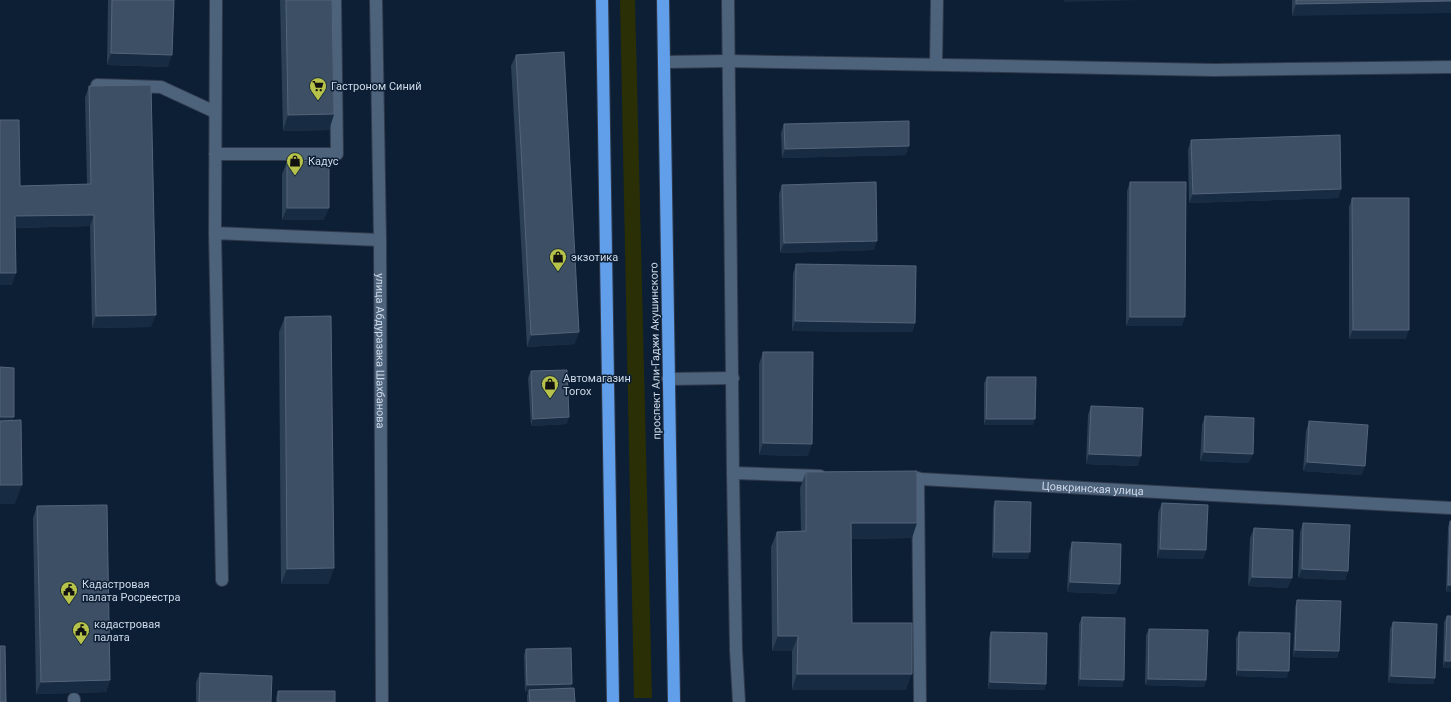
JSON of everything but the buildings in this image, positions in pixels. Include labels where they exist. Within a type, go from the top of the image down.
[{"type":"highway","points":[[602,0],[614,702]]},
{"type":"highway","name":"проспект Али-Гаджи Акушинского","points":[[663,0],[674,702]]},
{"type":"street","points":[[216,0],[215,233],[222,580]]},
{"type":"street","points":[[215,154],[337,154],[335,0]]},
{"type":"street","name":"улица Абдуразака Шахбанова","points":[[376,0],[380,240],[382,702]]},
{"type":"street","points":[[728,0],[733,473],[736,650],[739,702]]},
{"type":"street","points":[[936,64],[937,0]]},
{"type":"street","points":[[665,62],[728,61],[936,64],[1214,70],[1451,67]]},
{"type":"street","points":[[97,85],[161,87],[215,112]]},
{"type":"street","points":[[215,233],[380,240]]},
{"type":"street","points":[[668,379],[733,378]]},
{"type":"street","points":[[733,473],[833,476]]},
{"type":"street","name":"Цовкринская улица","points":[[887,477],[1451,508]]},
{"type":"street","points":[[918,478],[920,702]]},
{"type":"green space","points":[[620,0],[635,0],[652,698],[634,698]]},
{"type":"place","name":"Гастроном Синий","points":[[318,101]]},
{"type":"place","name":"Кадус","points":[[295,176]]},
{"type":"place","name":"экзотика","points":[[558,272]]},
{"type":"place","name":"Автомагазин Тогох","points":[[550,399]]},
{"type":"place","name":"Кадастровая палата Росреестра","points":[[69,605]]},
{"type":"place","name":"кадастровая палата","points":[[81,645]]}]
